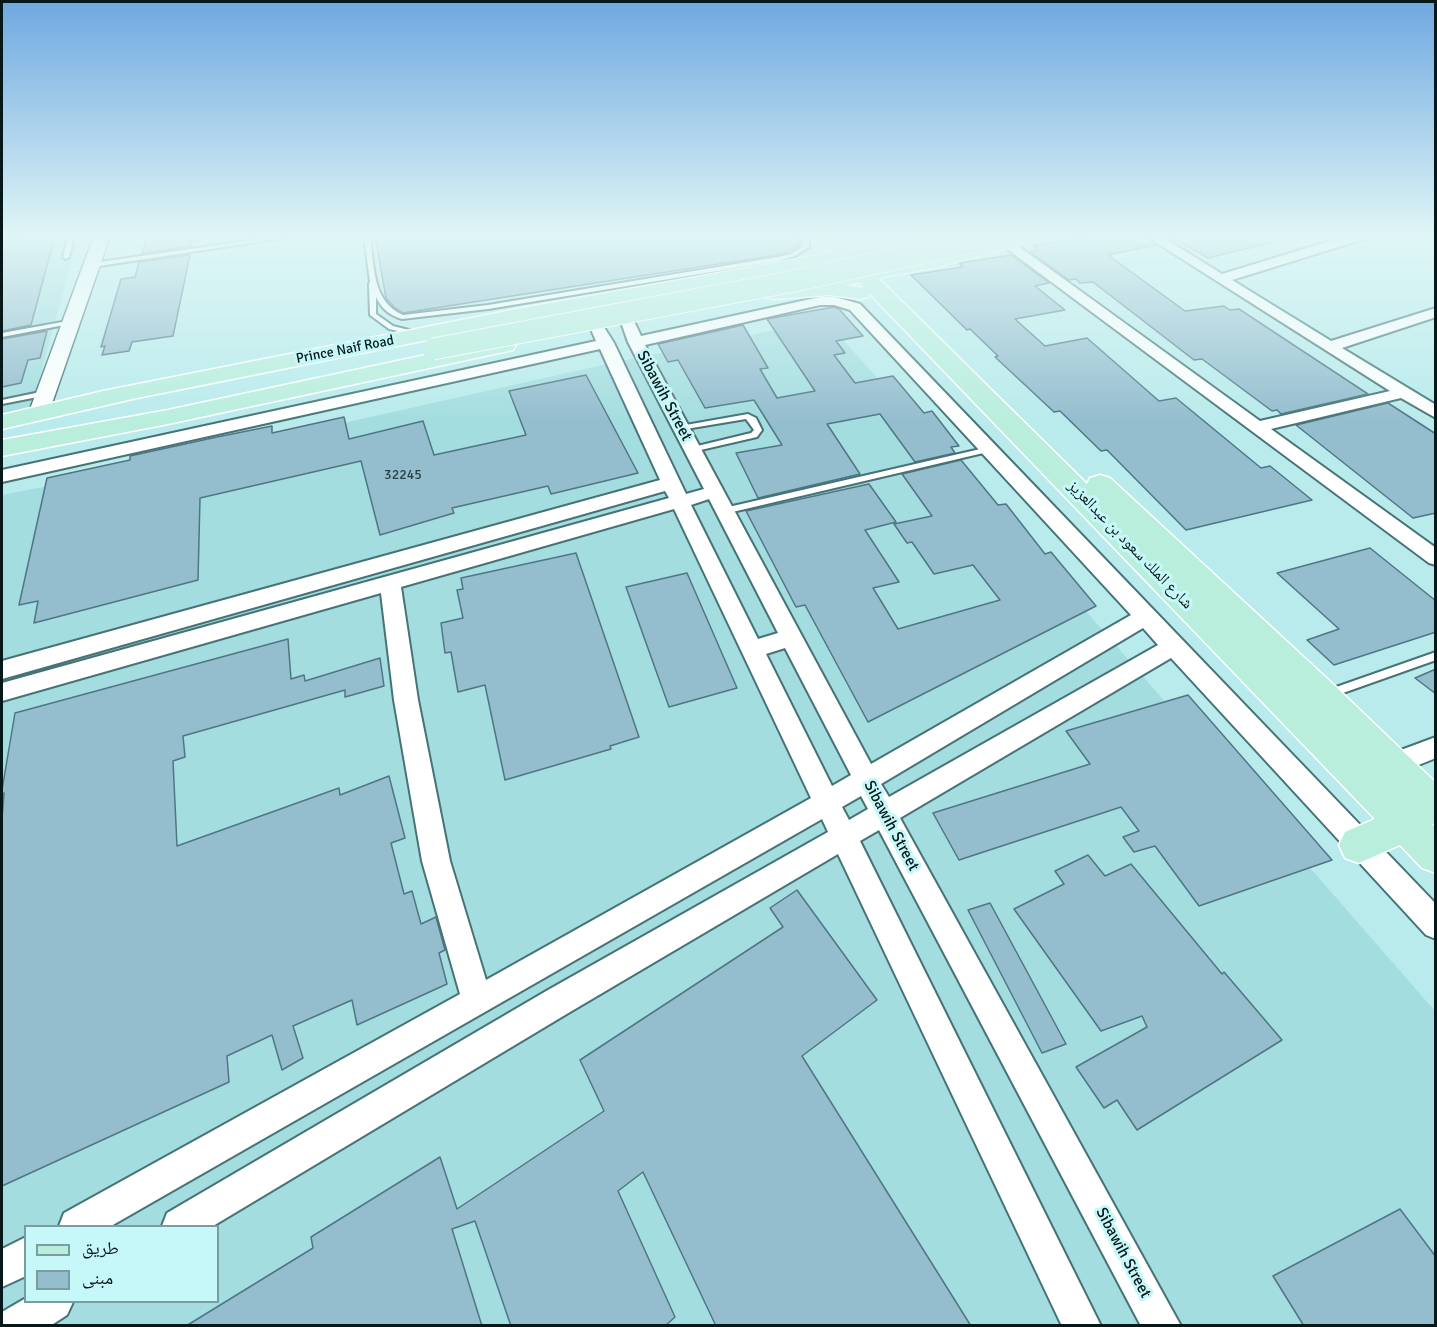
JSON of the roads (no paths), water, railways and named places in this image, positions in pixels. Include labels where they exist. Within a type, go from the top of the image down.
[{"type":"main road","name":"Prince Naif Road","points":[[2,425],[42,403],[429,342],[610,298]]},
{"type":"main road","points":[[2,425],[124,405],[429,342],[664,298]]},
{"type":"main road","points":[[2,447],[429,342],[590,318],[701,298]]},
{"type":"main road","points":[[2,447],[602,335],[632,332],[755,298]]},
{"type":"main road","name":"شارع الملك سعود بن عبدالعزيز","points":[[901,298],[1420,816]]},
{"type":"main road","name":"شارع الملك سعود بن عبدالعزيز","points":[[905,298],[1323,696],[1391,765],[1420,816],[1436,855]]},
{"type":"main road","points":[[1359,845],[1420,816]]},
{"type":"street","points":[[42,403],[81,298]]},
{"type":"street","points":[[1083,298],[1436,558]]},
{"type":"street","points":[[1250,298],[1436,413]]},
{"type":"street","points":[[632,332],[820,302],[835,301],[855,307],[1359,845],[1436,924]]},
{"type":"street","points":[[1329,347],[1436,312]]},
{"type":"street","name":"Sibawih Street","points":[[632,332],[884,814],[1162,1326]]},
{"type":"street","points":[[2,476],[602,335]]},
{"type":"street","name":"Sibawih Street","points":[[602,335],[675,493],[1082,1326]]},
{"type":"street","points":[[1258,427],[1403,393]]},
{"type":"street","points":[[2,670],[675,493],[719,502]]},
{"type":"street","points":[[2,692],[390,583],[675,493]]},
{"type":"street","points":[[390,583],[406,700],[436,861],[477,1001]]},
{"type":"street","points":[[81,1225],[718,866],[865,778],[1146,616]]},
{"type":"street","points":[[752,649],[791,638]]},
{"type":"street","points":[[183,1225],[549,1007],[1174,646]]},
{"type":"street","points":[[1391,765],[1436,747]]},
{"type":"street","points":[[2,1269],[24,1256]]},
{"type":"street","points":[[14,1326],[52,1303]]},
{"type":"lane","points":[[373,298],[373,315],[380,322],[429,342]]},
{"type":"lane","points":[[380,298],[384,309],[393,315],[402,317]]},
{"type":"lane","points":[[380,322],[543,298]]},
{"type":"lane","points":[[2,335],[73,322]]},
{"type":"lane","points":[[2,402],[42,403]]},
{"type":"lane","points":[[748,416],[758,430],[754,435],[686,439],[748,416]]},
{"type":"lane","points":[[719,502],[989,449]]},
{"type":"lane","points":[[1323,696],[1436,656]]}]
